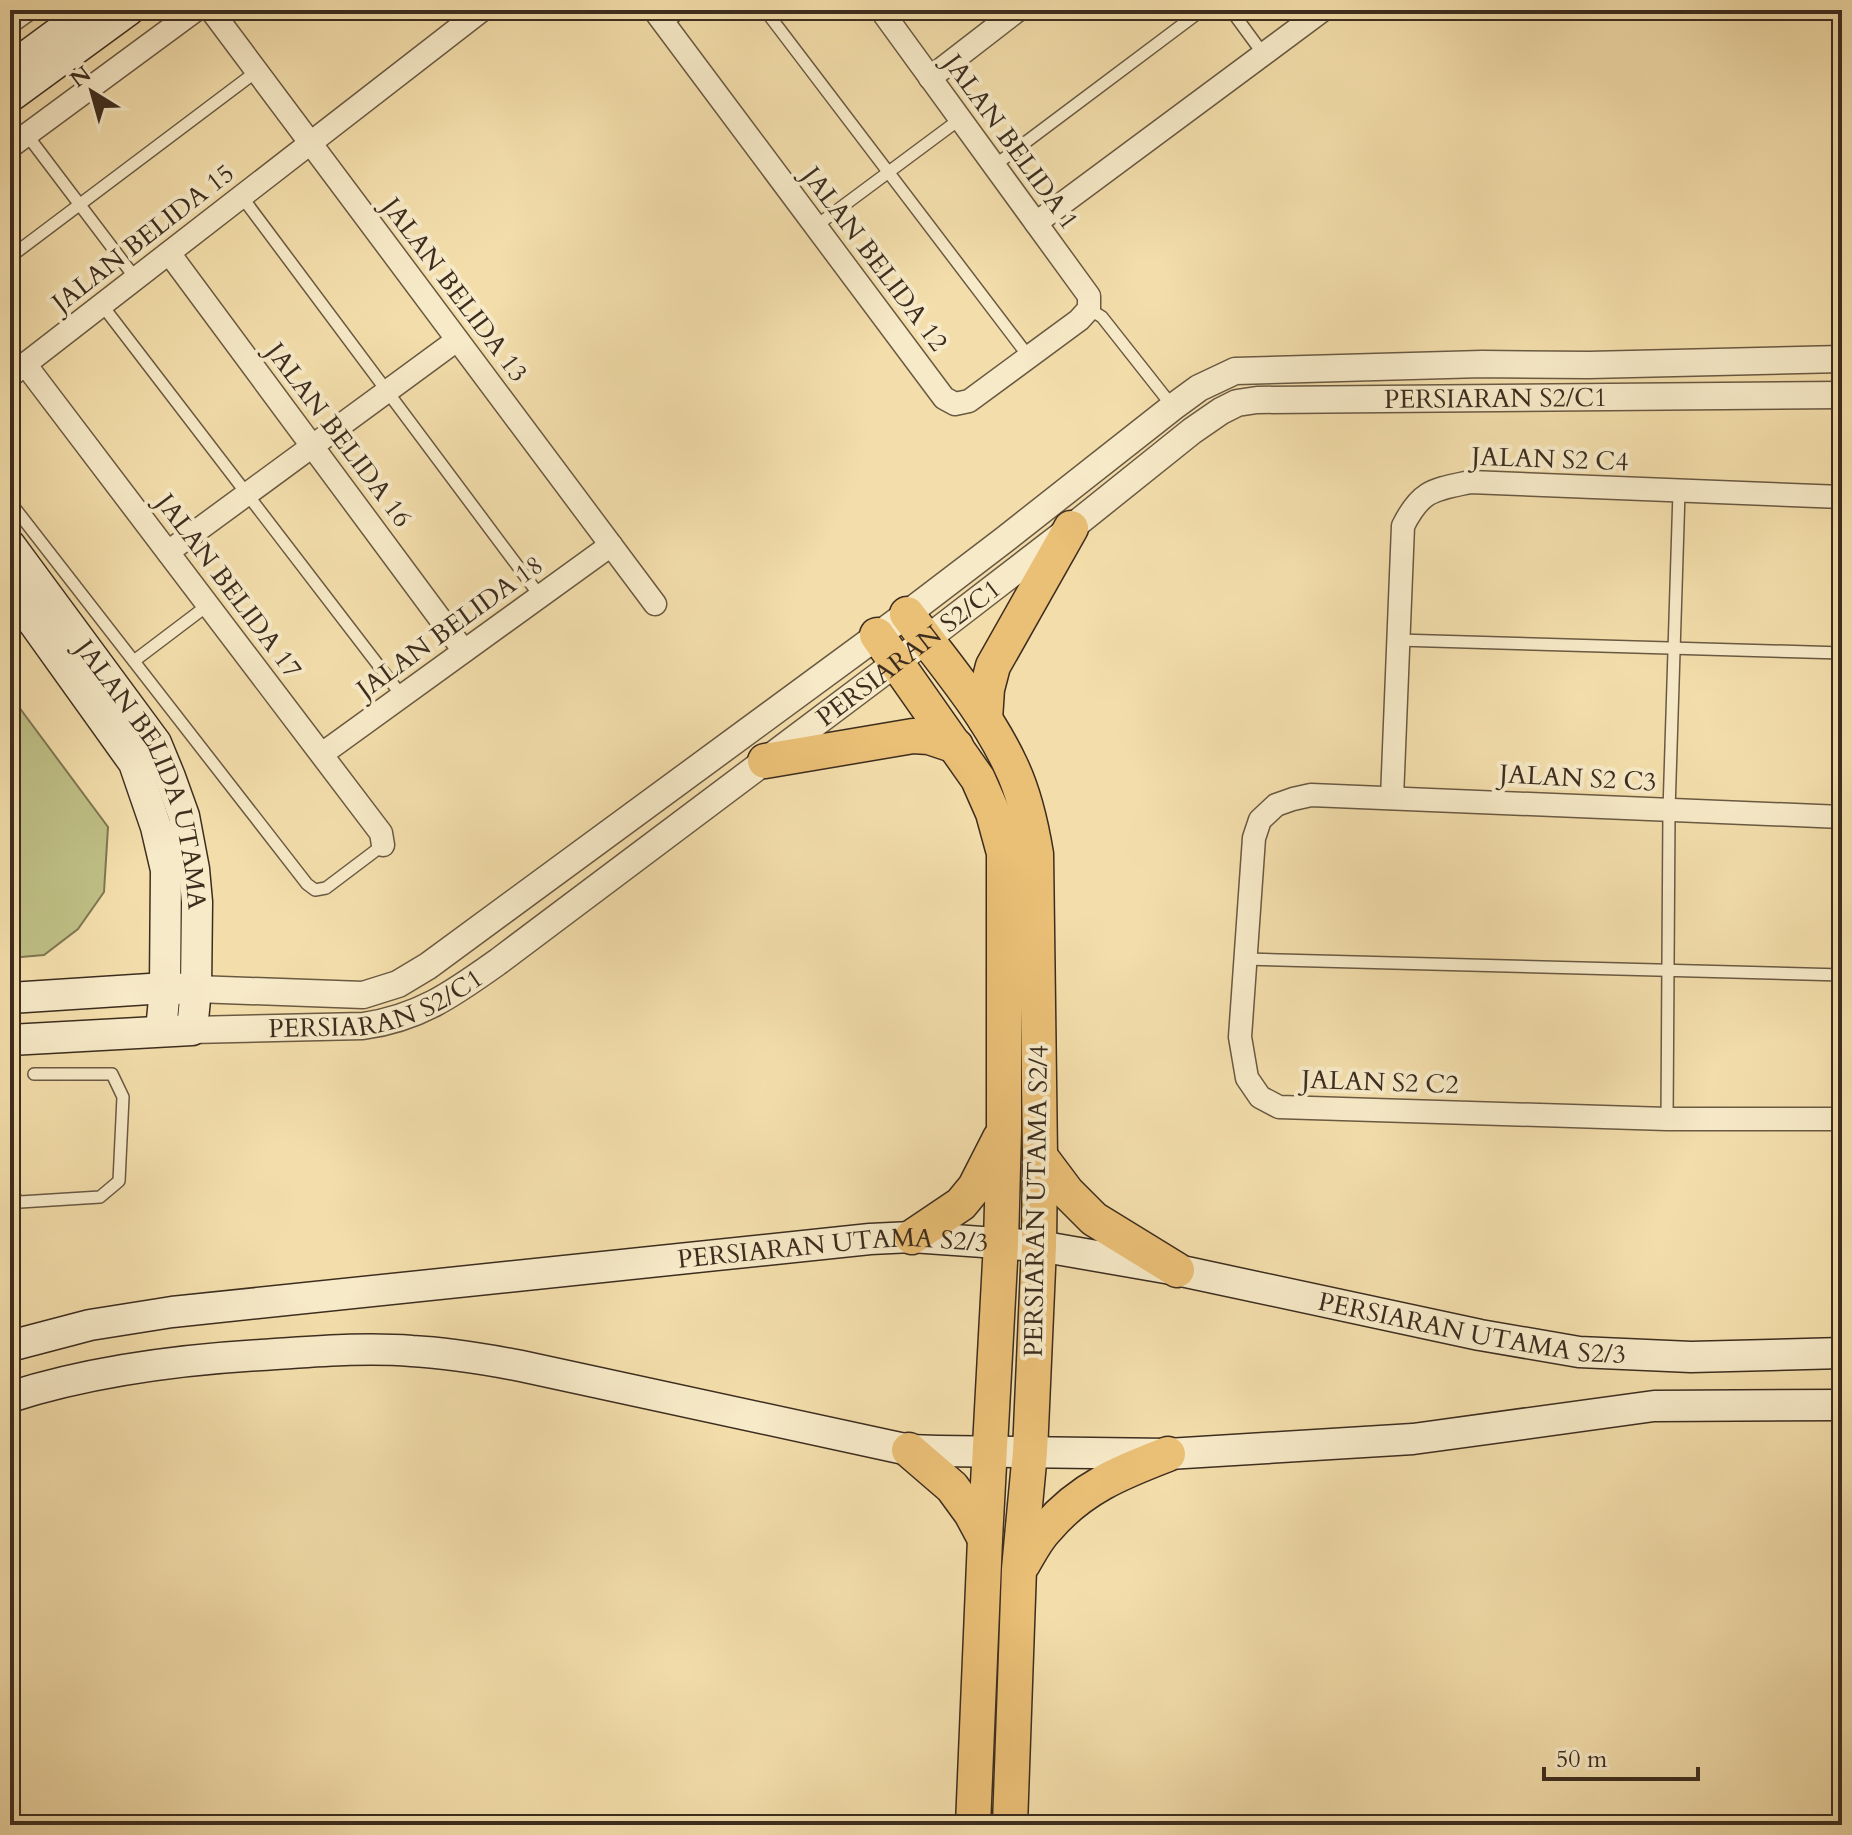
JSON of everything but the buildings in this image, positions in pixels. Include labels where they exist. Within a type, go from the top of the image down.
[{"type":"main road","points":[[10,68],[89,10]]},
{"type":"main road","points":[[10,97],[129,10]]},
{"type":"main road","points":[[985,719],[987,689],[993,666],[1071,528]]},
{"type":"main road","name":"JALAN BELIDA UTAMA","points":[[10,545],[156,743],[184,816],[197,902],[192,1030]]},
{"type":"main road","name":"JALAN BELIDA UTAMA","points":[[10,590],[134,763],[156,827],[166,870],[165,988],[161,1031]]},
{"type":"main road","name":"PERSIARAN UTAMA S2/4","points":[[916,626],[985,719],[1011,767],[1030,820],[1036,854],[1039,1246],[1030,1452],[1019,1569],[1010,1825]]},
{"type":"main road","name":"PERSIARAN UTAMA S2/4","points":[[887,648],[978,779],[993,813],[1004,853],[1001,1243],[973,1825]]},
{"type":"main road","points":[[765,761],[913,736],[929,737],[956,746]]},
{"type":"main road","points":[[10,998],[165,988],[196,989]]},
{"type":"main road","name":"PERSIARAN S2/C1","points":[[11,1040],[192,1030]]},
{"type":"main road","points":[[912,1237],[961,1204],[975,1187],[1004,1129]]},
{"type":"main road","points":[[1040,1156],[1067,1192],[1094,1219],[1177,1270]]},
{"type":"main road","name":"PERSIARAN UTAMA S2/3","points":[[10,1346],[90,1325],[172,1312],[912,1237],[1039,1246],[1177,1270],[1480,1335],[1579,1352],[1691,1357],[1842,1353]]},
{"type":"main road","points":[[10,1397],[101,1373],[203,1359],[339,1350],[411,1350],[521,1366],[909,1450],[1168,1454],[1413,1439],[1654,1406],[1842,1405]]},
{"type":"main road","points":[[909,1450],[952,1487],[985,1539]]},
{"type":"main road","points":[[1019,1569],[1044,1530],[1077,1499],[1118,1473],[1168,1454]]},
{"type":"street","points":[[10,22],[27,10]]},
{"type":"street","points":[[18,141],[196,10]]},
{"type":"street","name":"JALAN BELIDA 13","points":[[211,10],[655,604]]},
{"type":"street","name":"JALAN BELIDA 15","points":[[18,370],[482,10]]},
{"type":"street","name":"JALAN BELIDA 1","points":[[881,10],[1089,296],[1089,309]]},
{"type":"street","points":[[930,78],[1018,10]]},
{"type":"street","points":[[1036,223],[1323,10]]},
{"type":"street","name":"JALAN BELIDA 12","points":[[659,17],[944,398],[955,404],[969,401],[1079,320],[1089,309]]},
{"type":"street","name":"JALAN BELIDA 16","points":[[169,253],[464,651]]},
{"type":"street","points":[[168,552],[457,340]]},
{"type":"street","name":"PERSIARAN S2/C1","points":[[916,626],[1004,540],[1173,407],[1199,388],[1235,371],[1842,359]]},
{"type":"street","name":"JALAN BELIDA 17","points":[[18,370],[168,552],[381,833],[383,845]]},
{"type":"street","name":"PERSIARAN S2/C1","points":[[196,989],[363,995],[398,984],[916,626],[1071,528],[1192,431],[1237,403],[1257,400],[1842,395]]},
{"type":"street","points":[[1173,407],[1192,431]]},
{"type":"street","name":"JALAN S2 C4","points":[[1392,798],[1403,526],[1413,505],[1434,490],[1470,482],[1842,497]]},
{"type":"street","name":"JALAN BELIDA 18","points":[[322,754],[611,545]]},
{"type":"street","name":"PERSIARAN S2/C1","points":[[192,1030],[363,1026],[383,1023],[430,1007],[499,961],[765,761],[887,648]]},
{"type":"street","name":"JALAN S2 C3","points":[[1311,795],[1842,817]]},
{"type":"street","name":"JALAN S2 C2","points":[[1311,795],[1276,805],[1260,820],[1254,838],[1240,1037],[1247,1078],[1260,1097],[1279,1107],[1667,1119],[1842,1119]]},
{"type":"lane","points":[[659,17],[684,10]]},
{"type":"lane","points":[[765,10],[1029,357]]},
{"type":"lane","points":[[994,166],[1202,10]]},
{"type":"lane","points":[[1231,10],[1264,55]]},
{"type":"lane","points":[[10,257],[257,71]]},
{"type":"lane","points":[[816,226],[960,119]]},
{"type":"lane","points":[[18,141],[80,205],[136,279]]},
{"type":"lane","points":[[242,197],[540,596]]},
{"type":"lane","points":[[102,305],[402,696]]},
{"type":"lane","points":[[1089,309],[1102,317],[1173,407]]},
{"type":"lane","points":[[1667,1119],[1669,811],[1679,492]]},
{"type":"lane","points":[[10,502],[307,884],[315,890],[326,888],[383,845]]},
{"type":"lane","points":[[134,661],[208,605]]},
{"type":"lane","points":[[1398,640],[1842,653]]},
{"type":"lane","points":[[1246,959],[1842,975]]},
{"type":"lane","points":[[10,1078],[11,1040]]},
{"type":"lane","points":[[10,1195],[20,1202],[100,1197],[119,1181],[123,1097],[112,1074],[34,1074]]},
{"type":"green space","points":[[10,695],[108,827],[104,892],[78,929],[44,955],[10,958]]}]
